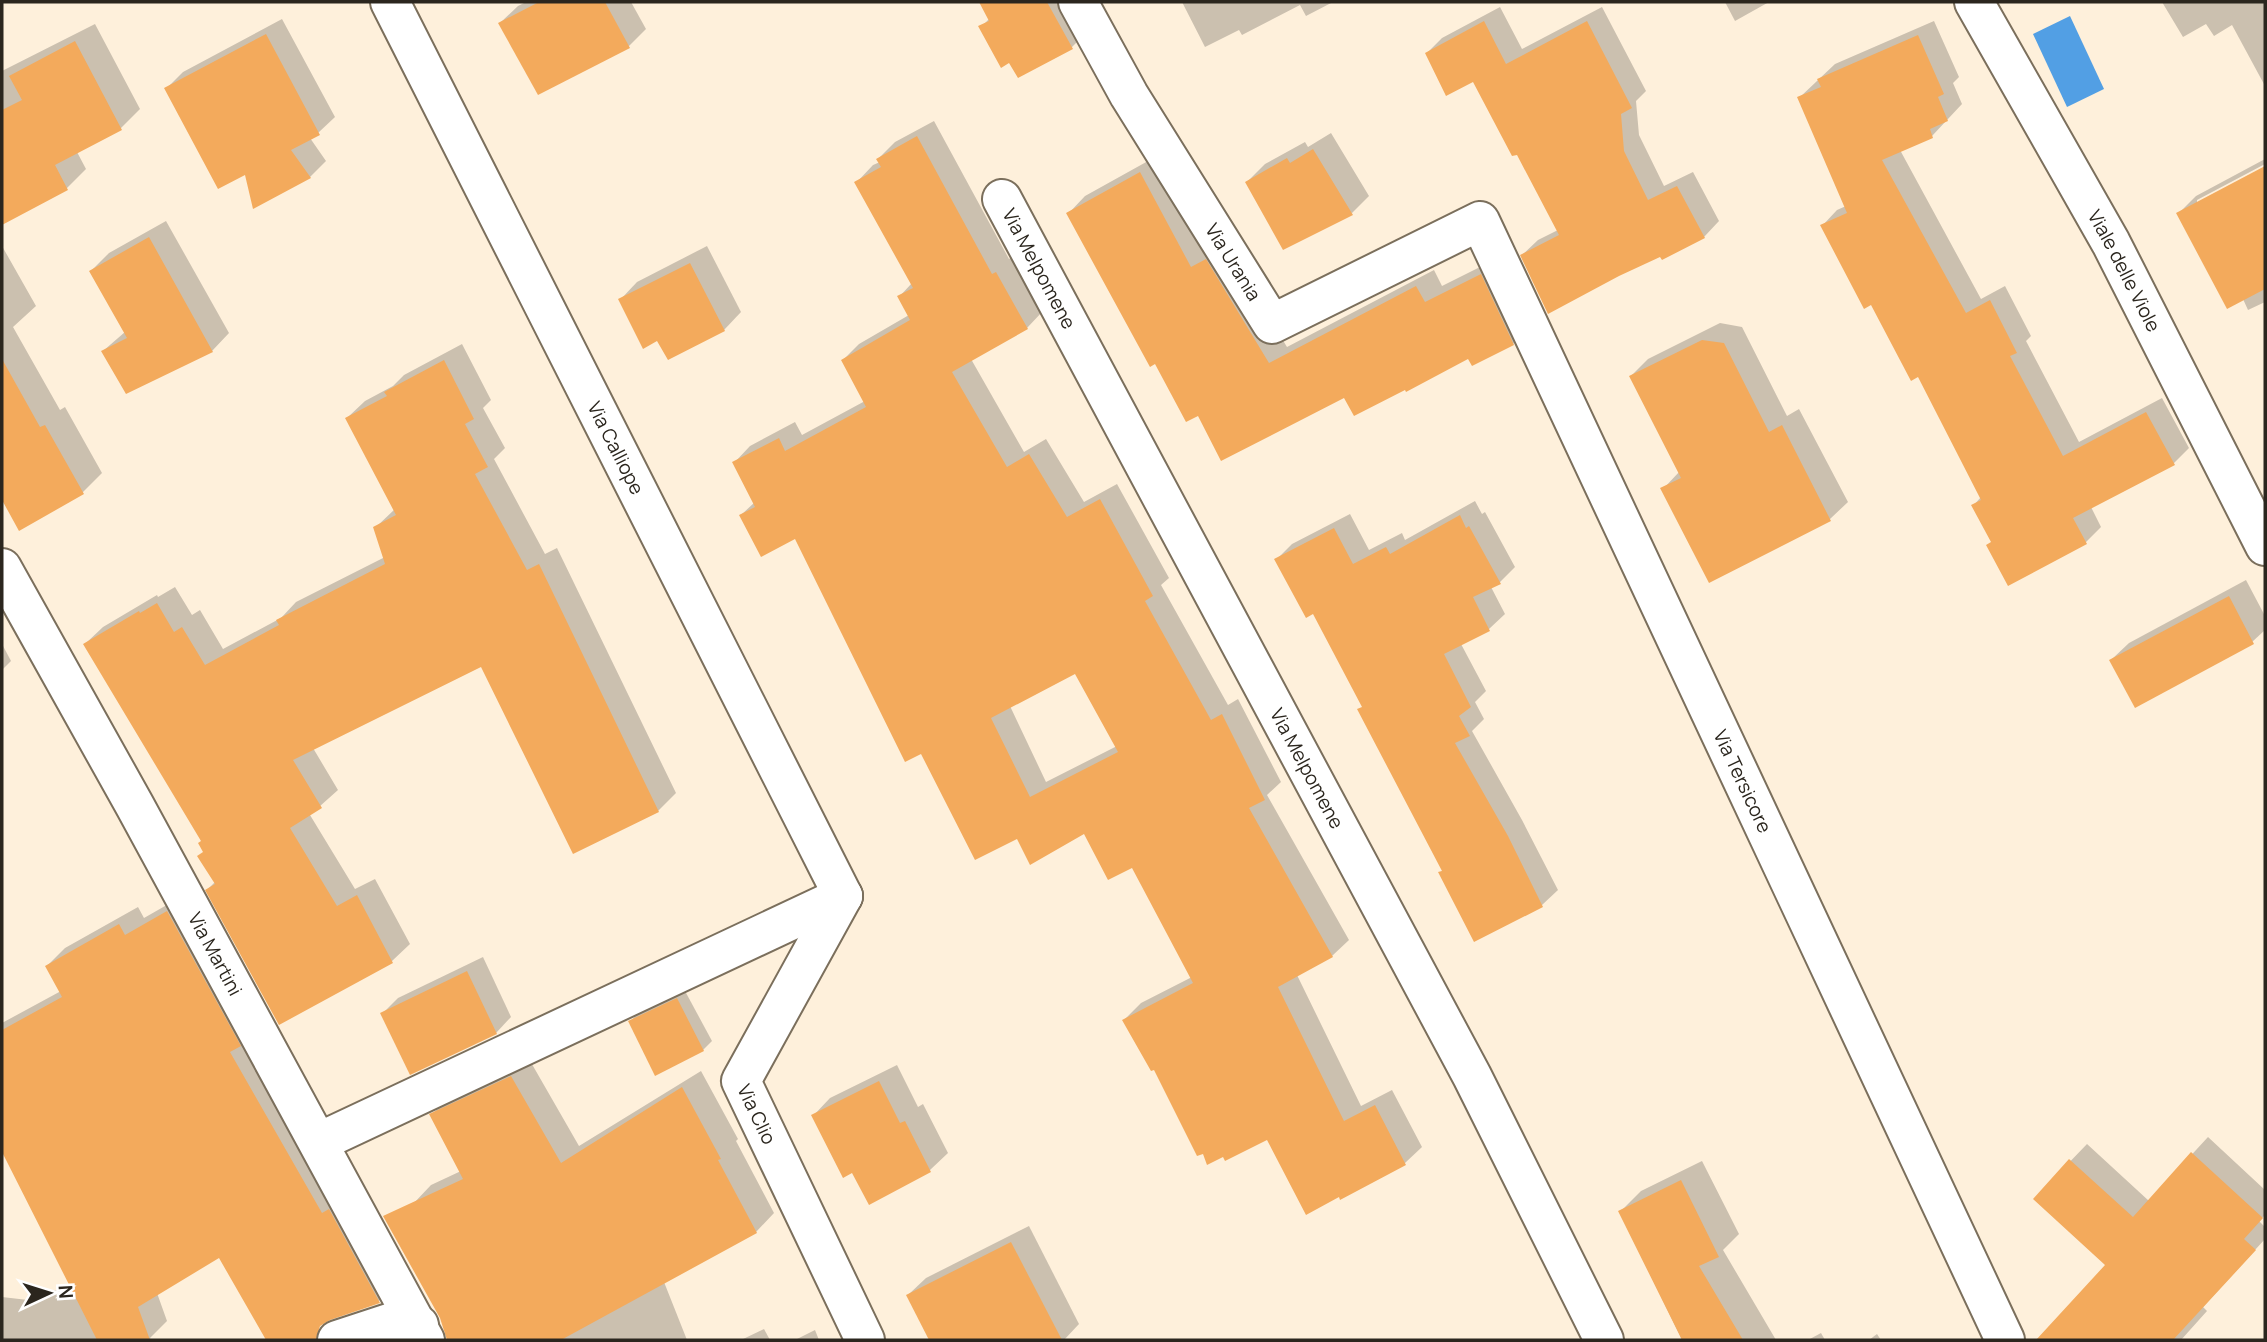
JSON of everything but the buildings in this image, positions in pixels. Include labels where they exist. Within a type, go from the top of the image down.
[{"type":"street","name":"Via Calliope","points":[[390,2],[843,895]]},
{"type":"street","name":"Via Urania","points":[[1078,2],[1129,95],[1272,324],[1480,221]]},
{"type":"street","name":"Viale delle Viole","points":[[1974,2],[2111,243],[2265,546]]},
{"type":"street","name":"Via Melpomene","points":[[1002,199],[1472,1076],[1604,1340]]},
{"type":"street","name":"Via Tersicore","points":[[1480,221],[2005,1340]]},
{"type":"street","name":"Via Martini","points":[[2,568],[422,1333]]},
{"type":"street","points":[[319,1142],[843,895]]},
{"type":"street","name":"Via Clio","points":[[843,895],[741,1081],[866,1340]]},
{"type":"street","points":[[337,1340],[398,1320],[422,1333]]},
{"type":"water","points":[[2070,16],[2104,89],[2067,107],[2033,34]]}]
